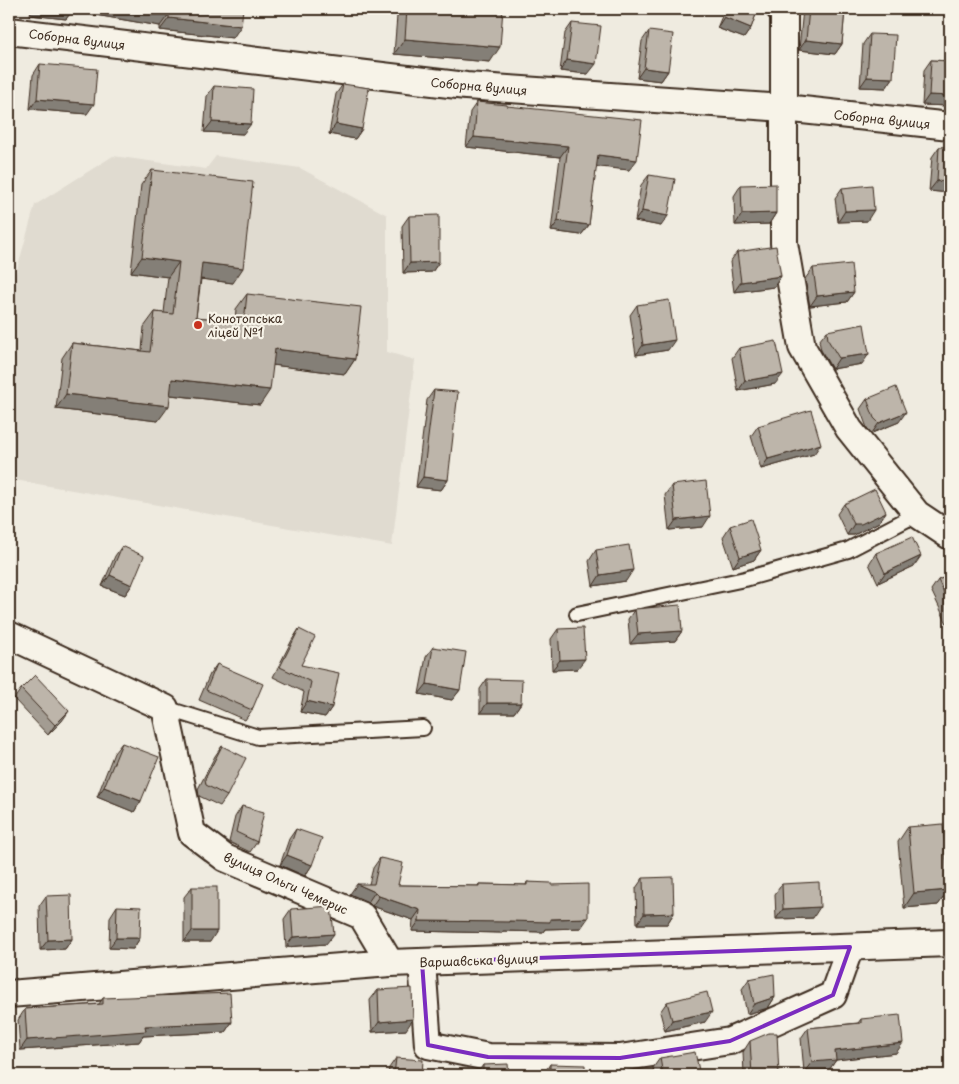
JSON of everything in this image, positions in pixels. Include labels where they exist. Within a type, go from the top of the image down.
[{"type":"street","points":[[780,9],[784,12],[784,243],[802,347],[849,429],[917,514],[950,536]]},
{"type":"street","name":"Соборна вулиця","points":[[9,30],[466,86],[784,108],[950,126]]},
{"type":"street","points":[[9,635],[166,708]]},
{"type":"street","name":"вулиця Ольги Чемерис","points":[[166,708],[192,833],[224,858],[362,916],[390,963]]},
{"type":"street","name":"Варшавська вулиця","points":[[9,994],[390,963],[950,943]]},
{"type":"street","points":[[422,962],[428,1045],[488,1057],[620,1058],[730,1041],[833,994],[850,947]]},
{"type":"lane","points":[[577,614],[745,579],[848,550],[917,514]]},
{"type":"lane","points":[[166,708],[258,737],[423,728]]},
{"type":"highlighted area","points":[[850,947],[833,995],[730,1041],[620,1058],[488,1057],[428,1045],[422,962]]},
{"type":"shaded area","name":"Конотопська ліцей №1","points":[[113,156],[206,169],[216,156],[300,168],[387,215],[387,352],[415,360],[392,546],[9,479],[9,298],[35,205]]},
{"type":"building","points":[[138,9],[243,9],[241,26],[169,18],[169,14]]},
{"type":"building","points":[[407,9],[503,9],[500,47],[405,39]]},
{"type":"building","points":[[728,9],[758,9],[751,28],[724,17]]},
{"type":"building","points":[[809,9],[845,9],[842,44],[806,40]]},
{"type":"building","points":[[572,23],[601,26],[596,64],[567,60]]},
{"type":"building","points":[[649,31],[673,34],[668,71],[644,68]]},
{"type":"building","points":[[870,34],[896,35],[893,78],[867,77]]},
{"type":"building","points":[[931,60],[950,61],[950,96],[929,95]]},
{"type":"building","points":[[40,64],[97,69],[94,104],[37,99]]},
{"type":"building","points":[[343,84],[369,88],[362,129],[336,124]]},
{"type":"building","points":[[214,86],[253,89],[251,124],[212,122]]},
{"type":"building","points":[[477,102],[642,120],[637,160],[598,155],[589,225],[558,221],[568,146],[474,137]]},
{"type":"building","points":[[939,147],[950,147],[950,182],[937,181]]},
{"type":"building","points":[[152,170],[253,182],[243,268],[202,263],[196,317],[244,322],[247,294],[361,307],[355,359],[275,349],[270,390],[172,379],[169,406],[66,394],[72,343],[150,352],[155,312],[173,314],[179,262],[142,257]]},
{"type":"building","points":[[649,175],[675,179],[668,216],[642,211]]},
{"type":"building","points":[[776,184],[776,213],[742,214],[741,185]]},
{"type":"building","points":[[872,185],[874,210],[845,211],[842,188]]},
{"type":"building","points":[[439,215],[439,262],[410,263],[409,216]]},
{"type":"building","points":[[776,246],[781,276],[741,282],[737,252]]},
{"type":"building","points":[[851,264],[854,292],[817,296],[813,268]]},
{"type":"building","points":[[669,300],[675,340],[643,345],[637,305]]},
{"type":"building","points":[[864,324],[869,354],[839,358],[828,340],[827,331]]},
{"type":"building","points":[[776,341],[783,374],[745,381],[739,348]]},
{"type":"building","points":[[896,387],[906,412],[879,423],[874,418],[867,399]]},
{"type":"building","points":[[434,390],[458,392],[448,480],[423,477]]},
{"type":"building","points":[[811,410],[821,444],[768,459],[758,426]]},
{"type":"building","points":[[706,481],[710,516],[676,520],[672,485]]},
{"type":"building","points":[[875,489],[886,512],[861,524],[854,524],[844,504]]},
{"type":"building","points":[[751,519],[761,550],[740,557],[730,526]]},
{"type":"building","points":[[912,537],[921,556],[885,573],[876,553]]},
{"type":"building","points":[[629,545],[633,570],[600,575],[596,550]]},
{"type":"building","points":[[122,546],[144,556],[132,585],[110,575]]},
{"type":"building","points":[[950,575],[950,605],[938,580]]},
{"type":"building","points":[[680,605],[682,631],[638,634],[635,609]]},
{"type":"building","points":[[583,628],[585,659],[560,660],[558,629]]},
{"type":"building","points":[[299,629],[315,637],[301,665],[339,673],[332,707],[307,701],[311,682],[280,667]]},
{"type":"building","points":[[433,647],[466,652],[460,690],[427,684]]},
{"type":"building","points":[[217,664],[263,684],[252,710],[206,690]]},
{"type":"building","points":[[35,675],[69,711],[55,725],[21,689]]},
{"type":"building","points":[[487,679],[522,680],[521,703],[487,703]]},
{"type":"building","points":[[122,743],[159,757],[141,801],[104,787]]},
{"type":"building","points":[[222,746],[246,758],[227,796],[206,785],[205,779]]},
{"type":"building","points":[[242,806],[264,812],[257,842],[236,832]]},
{"type":"building","points":[[943,824],[949,890],[914,893],[908,827]]},
{"type":"building","points":[[296,829],[322,838],[312,865],[287,855]]},
{"type":"building","points":[[380,858],[403,863],[398,885],[527,885],[527,882],[551,883],[551,885],[588,884],[588,918],[550,919],[550,922],[419,921],[420,910],[379,896],[375,892],[357,884],[374,884]]},
{"type":"building","points":[[673,877],[674,913],[644,914],[643,878]]},
{"type":"building","points":[[819,882],[820,907],[783,909],[782,884]]},
{"type":"building","points":[[192,887],[217,887],[217,931],[192,931]]},
{"type":"building","points":[[71,895],[72,939],[48,940],[46,896]]},
{"type":"building","points":[[117,906],[141,907],[140,938],[116,938]]},
{"type":"building","points":[[331,906],[334,934],[293,937],[291,909]]},
{"type":"building","points":[[774,974],[775,997],[754,1004],[749,979]]},
{"type":"building","points":[[412,988],[413,1019],[379,1022],[378,990]]},
{"type":"building","points":[[707,992],[712,1012],[672,1020],[667,1002]]},
{"type":"building","points":[[230,993],[232,1022],[145,1026],[146,1031],[27,1040],[25,1009],[103,1004],[103,998]]},
{"type":"building","points":[[900,1015],[903,1043],[835,1051],[836,1060],[812,1062],[808,1028],[861,1023],[861,1019]]},
{"type":"building","points":[[769,1033],[777,1033],[779,1075],[752,1075],[750,1041]]},
{"type":"building","points":[[695,1052],[700,1075],[663,1075],[660,1058]]},
{"type":"building","points":[[396,1058],[423,1060],[422,1075],[394,1075]]},
{"type":"building","points":[[508,1064],[509,1075],[483,1075],[483,1065]]},
{"type":"building","points":[[550,1064],[585,1065],[585,1075],[550,1075]]},
{"type":"place","name":"Конотопська ліцей №1","points":[[198,325]]}]
